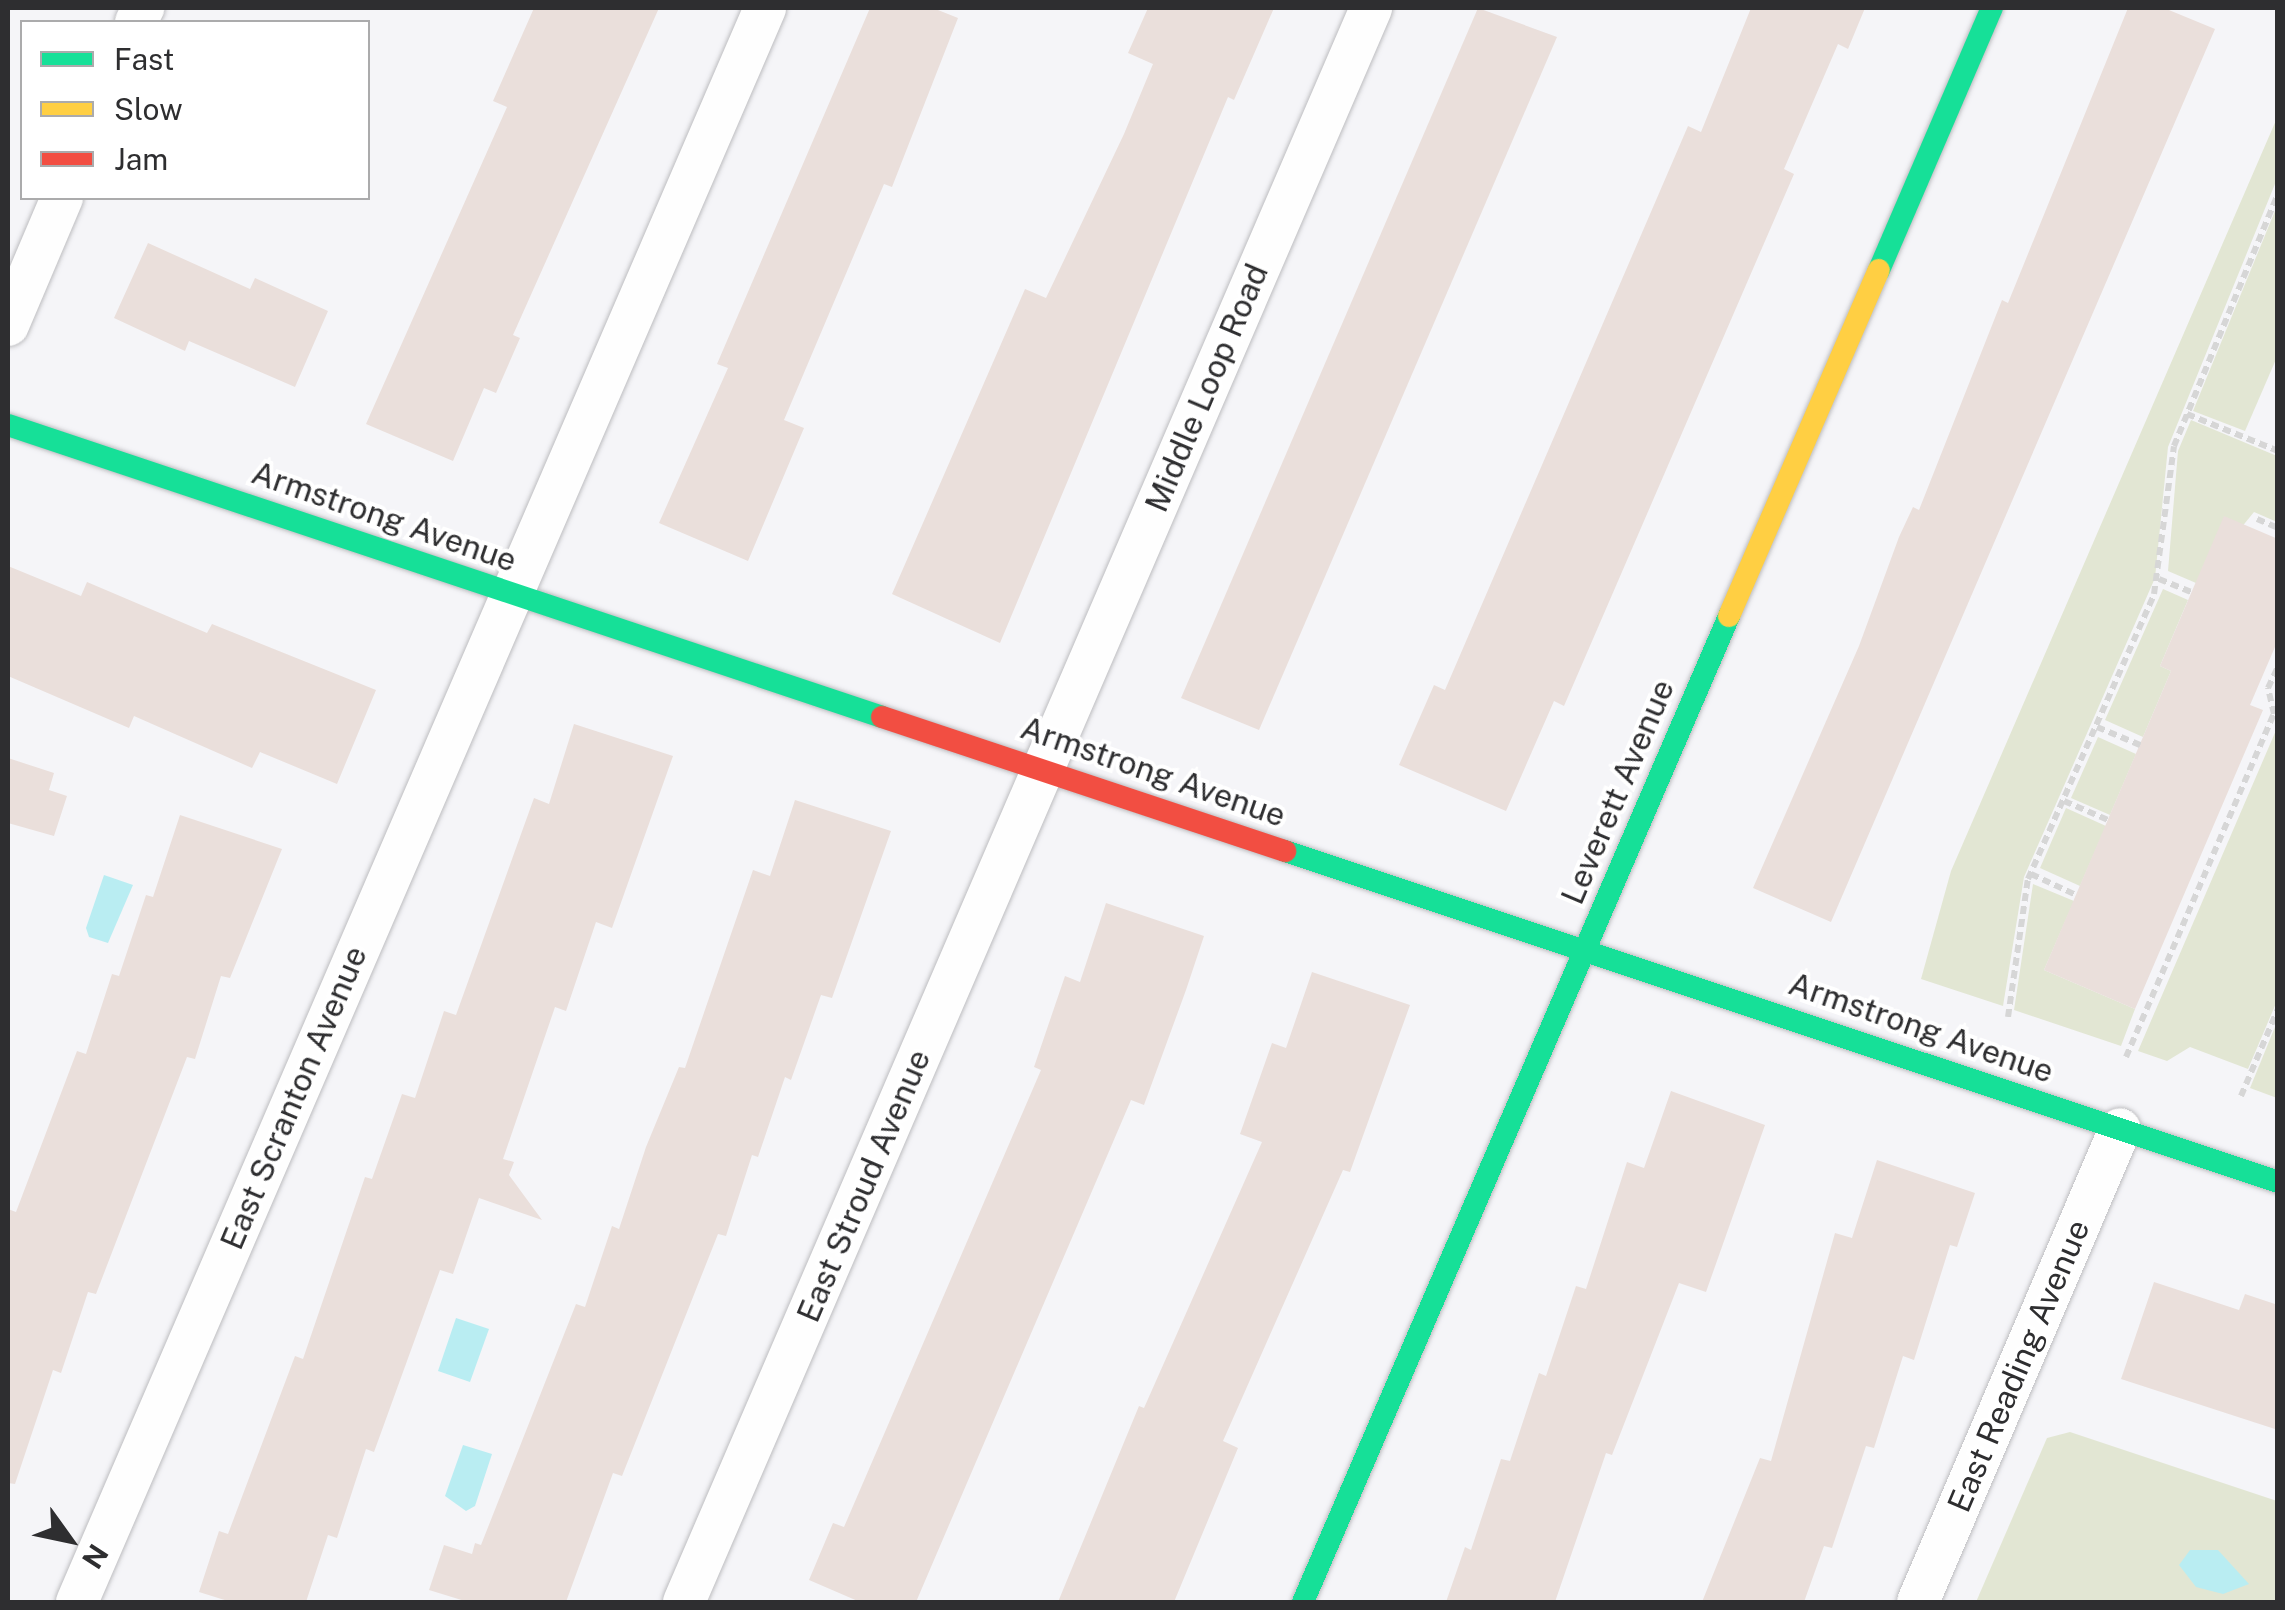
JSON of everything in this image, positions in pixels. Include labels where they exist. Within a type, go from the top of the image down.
[{"type":"street","points":[[511,594],[765,8]]},
{"type":"street","name":"Middle Loop Road","points":[[1044,769],[1371,8]]},
{"type":"street","name":"Leverett Avenue","points":[[1303,1602],[1992,8]]},
{"type":"street","points":[[8,324],[61,200]]},
{"type":"street","name":"Armstrong Avenue","points":[[8,425],[2278,1182]]},
{"type":"street","name":"East Scranton Avenue","points":[[77,1602],[511,594]]},
{"type":"street","name":"East Stroud Avenue","points":[[684,1602],[1044,769]]},
{"type":"street","name":"East Reading Avenue","points":[[1918,1602],[2120,1129]]},
{"type":"path","points":[[2008,1017],[2031,874],[2159,579],[2174,446],[2278,194]]},
{"type":"path","points":[[2186,414],[2278,450]]},
{"type":"path","points":[[2257,519],[2278,528]]},
{"type":"path","points":[[2159,579],[2192,592]]},
{"type":"path","points":[[2126,1057],[2274,714],[2268,688],[2278,666]]},
{"type":"path","points":[[2097,727],[2140,745]]},
{"type":"path","points":[[2064,801],[2108,820]]},
{"type":"path","points":[[2031,874],[2076,895]]},
{"type":"path","points":[[2241,1096],[2278,1010]]},
{"type":"green space","points":[[2277,118],[2277,179],[2168,447],[2155,578],[2024,877],[2003,1006],[1921,979],[1951,871]]},
{"type":"green space","points":[[2277,206],[2277,357],[2245,431],[2193,411]]},
{"type":"green space","points":[[2191,420],[2277,456],[2277,522],[2254,512],[2196,583],[2168,571],[2178,451]]},
{"type":"green space","points":[[2163,589],[2188,600],[2160,666],[2171,671],[2143,737],[2105,720]]},
{"type":"green space","points":[[2277,728],[2277,1001],[2248,1069],[2190,1047],[2167,1061],[2138,1051]]},
{"type":"green space","points":[[2098,737],[2136,754],[2110,815],[2071,798]]},
{"type":"green space","points":[[2066,808],[2106,826],[2080,886],[2040,868]]},
{"type":"green space","points":[[2033,884],[2074,901],[2044,970],[2135,1009],[2121,1046],[2014,1010]]},
{"type":"green space","points":[[2277,1022],[2277,1098],[2250,1088]]},
{"type":"green space","points":[[2070,1432],[2277,1501],[2277,1602],[1976,1602],[2047,1438]]},
{"type":"water","points":[[104,875],[133,885],[108,943],[89,937],[86,928]]},
{"type":"water","points":[[456,1318],[489,1329],[470,1382],[438,1371]]},
{"type":"water","points":[[463,1445],[492,1454],[475,1506],[466,1511],[445,1496]]},
{"type":"water","points":[[2190,1550],[2218,1550],[2249,1584],[2223,1594],[2196,1587],[2179,1565]]},
{"type":"building","points":[[534,8],[659,8],[513,335],[520,338],[496,393],[484,388],[453,461],[366,424],[507,107],[493,101]]},
{"type":"building","points":[[870,8],[933,8],[958,18],[892,187],[884,184],[784,420],[804,428],[748,561],[659,523],[728,368],[717,364]]},
{"type":"building","points":[[1148,8],[1274,8],[1234,100],[1228,97],[1000,643],[892,594],[1025,289],[1046,298],[1124,134],[1153,64],[1128,53]]},
{"type":"building","points":[[1478,8],[1557,37],[1259,730],[1181,698]]},
{"type":"building","points":[[1751,8],[1865,8],[1848,49],[1838,44],[1784,169],[1794,174],[1564,706],[1554,701],[1506,811],[1399,765],[1434,685],[1445,690],[1688,126],[1701,132]]},
{"type":"building","points":[[2128,8],[2164,8],[2215,29],[1831,922],[1753,888],[1859,646],[1899,537],[1913,507],[1919,510],[2002,300],[2008,303]]},
{"type":"building","points":[[148,243],[250,289],[255,278],[328,311],[295,387],[189,341],[185,351],[114,318]]},
{"type":"building","points":[[2224,516],[2278,539],[2278,640],[2250,705],[2263,710],[2135,1009],[2044,970],[2171,671],[2160,666]]},
{"type":"building","points":[[8,566],[81,596],[87,582],[207,633],[212,624],[376,690],[337,784],[260,752],[252,768],[134,716],[129,728],[8,676]]},
{"type":"building","points":[[574,724],[673,756],[612,928],[596,922],[566,1011],[555,1007],[503,1159],[514,1162],[509,1175],[542,1220],[479,1198],[453,1274],[440,1270],[374,1452],[366,1449],[337,1538],[328,1535],[306,1602],[231,1602],[199,1592],[219,1531],[228,1534],[295,1356],[303,1359],[365,1177],[372,1179],[402,1094],[415,1098],[444,1011],[456,1015],[534,798],[549,804]]},
{"type":"building","points":[[8,758],[54,773],[49,790],[67,796],[54,836],[8,823]]},
{"type":"building","points":[[795,800],[891,831],[832,998],[821,995],[791,1080],[785,1077],[758,1157],[752,1155],[726,1236],[718,1234],[622,1476],[613,1473],[566,1602],[468,1602],[429,1590],[444,1545],[472,1554],[475,1543],[481,1545],[576,1304],[585,1307],[612,1226],[619,1229],[646,1147],[679,1067],[685,1068],[753,870],[770,876]]},
{"type":"building","points":[[180,815],[282,849],[230,978],[221,976],[195,1059],[187,1057],[96,1294],[88,1292],[61,1373],[53,1370],[15,1484],[8,1483],[8,1209],[16,1212],[77,1051],[86,1054],[112,974],[119,976],[146,895],[153,897]]},
{"type":"building","points":[[1106,903],[1204,936],[1186,990],[1144,1105],[1131,1100],[916,1602],[860,1602],[809,1580],[833,1523],[844,1527],[1041,1070],[1034,1067],[1065,976],[1080,982]]},
{"type":"building","points":[[1312,972],[1410,1005],[1350,1172],[1343,1170],[1223,1441],[1238,1448],[1174,1602],[1058,1602],[1139,1406],[1144,1408],[1262,1142],[1240,1134],[1272,1043],[1286,1048]]},
{"type":"building","points":[[1671,1091],[1765,1125],[1706,1292],[1679,1283],[1612,1455],[1606,1453],[1555,1602],[1446,1602],[1465,1547],[1471,1550],[1501,1459],[1510,1461],[1539,1373],[1546,1376],[1576,1286],[1586,1289],[1627,1162],[1644,1168]]},
{"type":"building","points":[[1877,1160],[1975,1193],[1957,1247],[1950,1245],[1914,1360],[1903,1356],[1874,1448],[1866,1446],[1832,1548],[1824,1546],[1804,1602],[1702,1602],[1760,1458],[1771,1461],[1835,1233],[1852,1238]]},
{"type":"building","points":[[2154,1282],[2239,1310],[2245,1294],[2278,1305],[2278,1430],[2121,1379]]},
{"type":"traffic: fast","points":[[1879,270],[1992,8]]},
{"type":"traffic: fast","points":[[8,425],[882,717]]},
{"type":"traffic: fast","points":[[1303,1602],[1729,616]]},
{"type":"traffic: fast","points":[[1285,851],[2278,1182]]},
{"type":"traffic: slow","points":[[1729,616],[1879,270]]},
{"type":"traffic: jam","points":[[882,717],[1285,851]]}]
